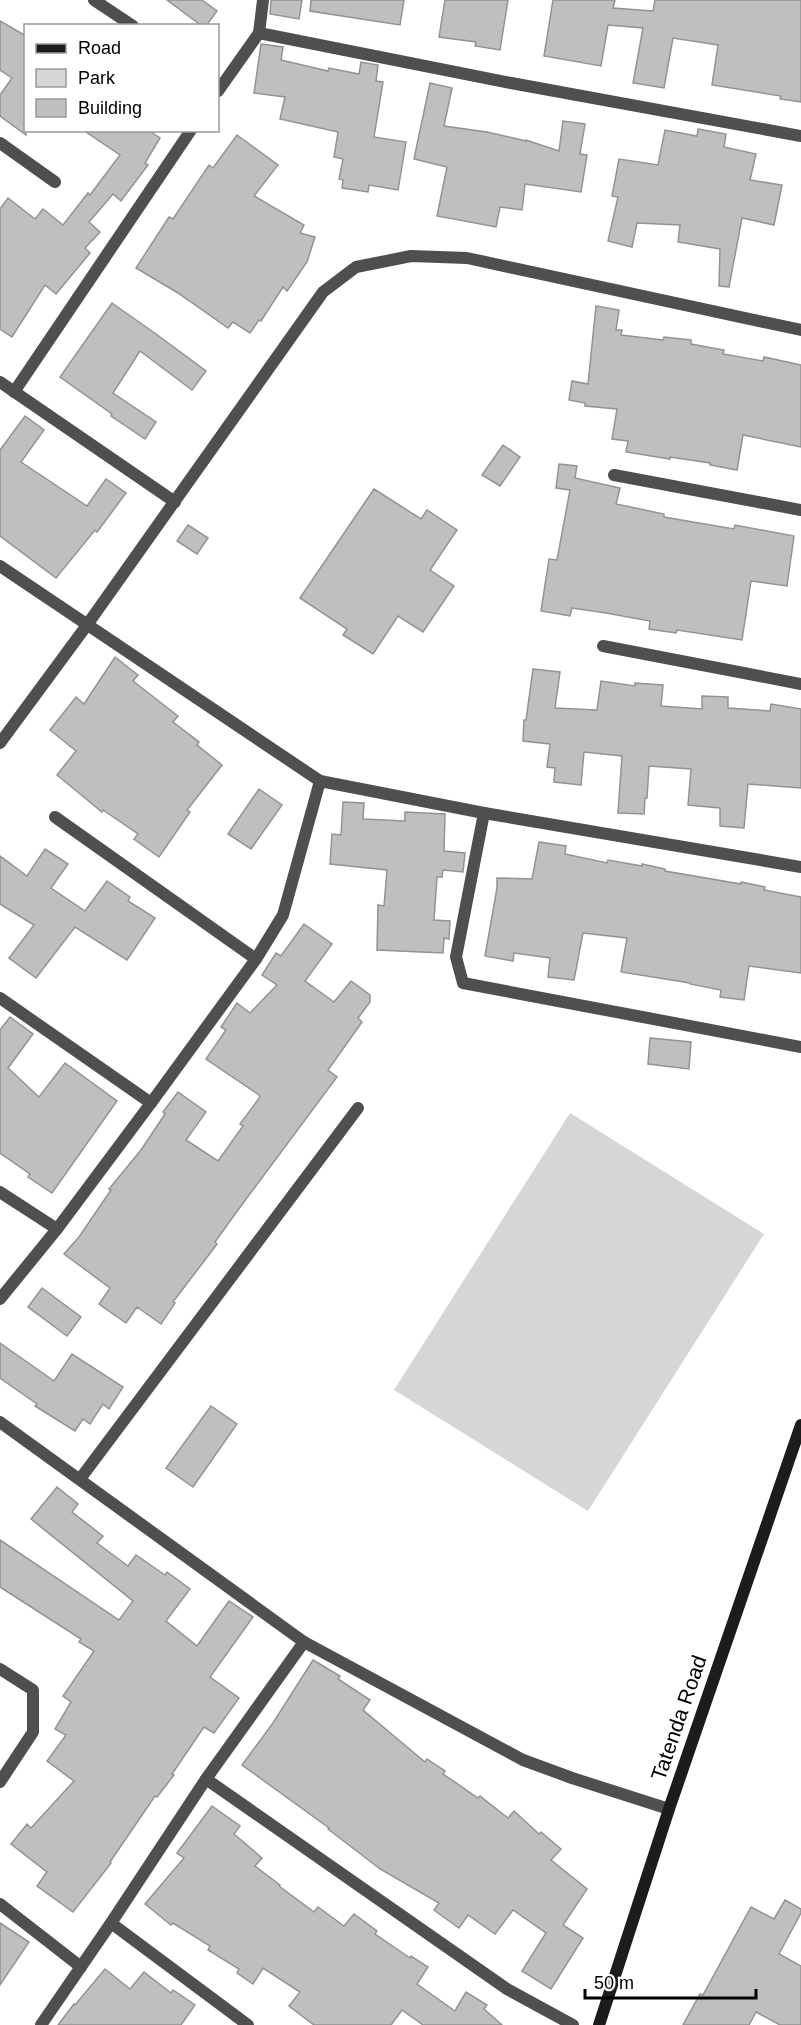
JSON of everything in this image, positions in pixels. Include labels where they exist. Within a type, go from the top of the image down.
[{"type":"street","points":[[94,0],[130,24]]},
{"type":"street","points":[[219,86],[259,33],[263,0]]},
{"type":"street","points":[[259,33],[511,83],[801,136]]},
{"type":"street","points":[[14,392],[190,132]]},
{"type":"street","points":[[0,143],[54,182]]},
{"type":"street","points":[[0,743],[87,625],[323,292],[356,267],[411,256],[466,258],[801,330]]},
{"type":"street","points":[[0,382],[175,501]]},
{"type":"street","points":[[614,475],[801,510]]},
{"type":"street","points":[[0,566],[320,781],[484,813],[801,867]]},
{"type":"street","points":[[603,646],[801,684]]},
{"type":"street","points":[[0,1299],[57,1229],[256,959],[283,915],[320,781]]},
{"type":"street","points":[[484,813],[456,957],[463,982],[801,1047]]},
{"type":"street","points":[[55,817],[256,959]]},
{"type":"street","points":[[0,998],[151,1103]]},
{"type":"street","points":[[80,1479],[358,1108]]},
{"type":"street","points":[[0,1192],[57,1229]]},
{"type":"street","points":[[0,1422],[304,1642],[523,1760],[669,1809]]},
{"type":"street","name":"Tatenda Road","points":[[599,2025],[669,1809],[801,1425]]},
{"type":"street","points":[[41,2025],[206,1779],[304,1642]]},
{"type":"street","points":[[0,1669],[33,1689],[33,1732],[0,1782]]},
{"type":"street","points":[[206,1779],[507,1989],[573,2025]]},
{"type":"street","points":[[0,1904],[81,1967]]},
{"type":"street","points":[[111,1923],[248,2025]]},
{"type":"green space","points":[[570,1113],[764,1234],[588,1511],[394,1390]]},
{"type":"building","points":[[167,0],[202,0],[217,11],[207,24],[199,24]]},
{"type":"building","points":[[271,0],[302,0],[299,19],[270,14]]},
{"type":"building","points":[[311,0],[404,0],[400,25],[310,11]]},
{"type":"building","points":[[445,0],[508,0],[500,50],[475,46],[476,42],[439,37]]},
{"type":"building","points":[[553,0],[615,0],[613,8],[653,11],[655,0],[801,0],[801,102],[780,99],[781,96],[712,85],[718,45],[673,38],[664,88],[633,83],[643,28],[608,25],[601,66],[544,56]]},
{"type":"building","points":[[0,21],[24,35],[24,132],[26,135],[0,116],[0,95],[12,78],[0,70]]},
{"type":"building","points":[[261,44],[283,47],[281,60],[328,71],[329,68],[359,74],[361,62],[378,65],[376,81],[383,82],[374,137],[406,142],[398,190],[369,185],[368,192],[342,188],[343,180],[339,179],[343,159],[334,157],[338,132],[280,119],[285,97],[254,93]]},
{"type":"building","points":[[430,83],[452,88],[444,126],[526,140],[559,151],[563,121],[585,124],[580,154],[587,155],[581,192],[525,184],[522,210],[500,207],[496,227],[437,216],[447,167],[414,159]]},
{"type":"building","points":[[698,129],[726,134],[724,147],[756,154],[750,180],[782,185],[774,225],[742,218],[729,287],[719,286],[720,249],[678,242],[680,225],[637,223],[632,247],[608,241],[618,197],[612,196],[619,159],[658,165],[665,130],[697,136]]},
{"type":"building","points":[[86,132],[151,132],[160,138],[145,163],[148,165],[121,201],[113,194],[89,222],[100,232],[85,248],[90,253],[56,294],[45,285],[12,337],[0,329],[0,209],[8,198],[35,219],[43,209],[63,225],[88,193],[90,195],[120,155]]},
{"type":"building","points":[[237,135],[278,165],[254,196],[304,225],[300,233],[315,237],[307,262],[287,291],[283,287],[261,321],[259,320],[250,333],[233,322],[228,328],[178,293],[136,268],[169,217],[173,219],[209,165],[213,168]]},
{"type":"building","points":[[112,303],[206,371],[192,390],[140,351],[113,393],[156,422],[145,439],[60,377]]},
{"type":"building","points":[[596,306],[619,310],[616,330],[622,330],[621,335],[663,340],[664,337],[691,340],[691,344],[724,350],[723,354],[763,361],[764,357],[801,365],[801,447],[743,435],[737,470],[710,465],[710,463],[626,452],[628,441],[612,439],[617,409],[585,406],[585,403],[569,400],[572,381],[588,384]]},
{"type":"building","points":[[25,416],[44,430],[21,462],[87,506],[106,479],[126,493],[97,532],[95,530],[56,578],[0,536],[0,450]]},
{"type":"building","points":[[503,445],[520,457],[500,486],[482,475]]},
{"type":"building","points":[[559,464],[577,466],[575,478],[620,488],[616,504],[664,514],[664,517],[734,529],[735,525],[794,536],[787,586],[751,581],[742,640],[677,630],[676,633],[649,629],[650,621],[572,608],[570,616],[541,611],[549,559],[557,560],[570,490],[556,488]]},
{"type":"building","points":[[374,489],[421,519],[427,510],[457,530],[430,570],[454,586],[423,632],[398,616],[373,654],[343,635],[347,629],[300,598]]},
{"type":"building","points":[[188,525],[208,538],[197,554],[177,541]]},
{"type":"building","points":[[115,657],[138,675],[133,681],[178,716],[173,722],[199,742],[197,745],[222,765],[187,810],[190,812],[159,857],[134,839],[138,834],[103,810],[102,812],[57,775],[76,751],[50,730],[76,697],[84,704]]},
{"type":"building","points":[[533,669],[560,672],[555,708],[597,710],[601,681],[635,686],[635,683],[663,685],[661,706],[702,709],[702,696],[728,697],[728,708],[770,711],[771,704],[801,709],[801,788],[748,784],[744,828],[720,826],[720,808],[688,805],[691,769],[649,766],[644,814],[618,813],[622,756],[584,752],[581,785],[554,782],[555,768],[547,767],[550,744],[523,741],[524,720],[526,720]]},
{"type":"building","points":[[259,789],[282,805],[251,849],[228,834]]},
{"type":"building","points":[[343,802],[364,803],[363,819],[405,821],[405,812],[445,814],[444,851],[465,853],[463,872],[443,870],[442,877],[437,877],[434,920],[450,921],[449,939],[444,938],[443,953],[377,950],[378,905],[384,906],[387,870],[330,864],[332,834],[341,835]]},
{"type":"building","points":[[539,842],[566,846],[565,854],[607,863],[608,860],[642,866],[642,864],[665,869],[665,871],[741,884],[741,882],[765,887],[764,890],[801,897],[801,973],[749,966],[744,1000],[720,997],[721,990],[621,972],[627,938],[583,933],[574,980],[548,977],[550,958],[514,953],[513,961],[485,956],[497,878],[532,879]]},
{"type":"building","points":[[45,849],[68,864],[51,888],[85,911],[107,881],[130,897],[128,901],[155,918],[127,960],[75,927],[36,978],[9,958],[34,925],[0,904],[0,856],[27,876]]},
{"type":"building","points":[[304,924],[332,944],[305,981],[334,1002],[351,981],[370,995],[370,1002],[358,1018],[362,1022],[328,1070],[337,1077],[215,1242],[217,1244],[173,1302],[175,1303],[161,1324],[137,1307],[126,1323],[99,1304],[110,1288],[64,1254],[79,1237],[111,1190],[109,1189],[141,1150],[165,1114],[163,1112],[178,1092],[206,1112],[186,1140],[218,1161],[243,1126],[240,1124],[260,1097],[206,1059],[226,1030],[221,1027],[237,1003],[250,1013],[277,985],[262,975],[276,953],[281,956]]},
{"type":"building","points":[[10,1017],[33,1034],[8,1068],[39,1097],[65,1063],[117,1101],[52,1193],[28,1177],[30,1174],[0,1153],[0,1030]]},
{"type":"building","points":[[650,1038],[691,1042],[689,1069],[648,1064]]},
{"type":"building","points":[[42,1288],[81,1317],[67,1336],[28,1307]]},
{"type":"building","points":[[0,1343],[54,1381],[72,1354],[123,1387],[109,1409],[103,1404],[90,1424],[83,1419],[75,1431],[35,1406],[37,1404],[0,1378]]},
{"type":"building","points":[[211,1406],[237,1424],[193,1487],[166,1468]]},
{"type":"building","points":[[57,1487],[78,1504],[72,1512],[103,1536],[97,1543],[128,1566],[136,1555],[165,1575],[167,1572],[190,1589],[166,1621],[197,1646],[229,1601],[253,1617],[210,1677],[239,1698],[214,1733],[204,1727],[172,1774],[174,1775],[157,1797],[155,1796],[111,1863],[73,1912],[37,1886],[47,1872],[11,1844],[27,1824],[31,1828],[74,1781],[47,1761],[66,1735],[55,1729],[71,1702],[63,1696],[94,1651],[79,1642],[81,1639],[0,1587],[0,1540],[119,1620],[133,1601],[31,1519]]},
{"type":"building","points":[[313,1660],[340,1676],[338,1679],[370,1700],[363,1710],[425,1762],[427,1759],[445,1771],[443,1774],[478,1798],[480,1796],[508,1818],[514,1811],[539,1834],[541,1832],[561,1849],[551,1860],[587,1889],[563,1925],[583,1938],[551,1989],[522,1971],[546,1933],[513,1910],[495,1934],[468,1915],[459,1928],[434,1910],[439,1903],[380,1869],[329,1828],[242,1765],[273,1723]]},
{"type":"building","points":[[212,1806],[240,1826],[234,1834],[262,1858],[255,1866],[279,1886],[314,1912],[318,1907],[344,1926],[354,1914],[377,1931],[375,1934],[410,1958],[411,1956],[428,1967],[417,1984],[455,2011],[466,1992],[487,2005],[484,2009],[502,2025],[423,2025],[402,2010],[391,2025],[314,2025],[289,2006],[300,1992],[263,1968],[253,1984],[237,1973],[239,1969],[208,1950],[210,1946],[173,1923],[171,1925],[145,1904],[184,1858],[177,1853]]},
{"type":"building","points":[[785,1900],[801,1909],[779,1954],[801,1966],[801,2025],[780,2025],[756,2012],[749,2025],[683,2025],[700,1994],[703,1995],[751,1907],[774,1919]]},
{"type":"building","points":[[0,1923],[29,1942],[0,1985]]},
{"type":"building","points":[[105,1969],[130,1989],[144,1972],[171,1993],[173,1990],[195,2005],[181,2025],[58,2025]]}]
